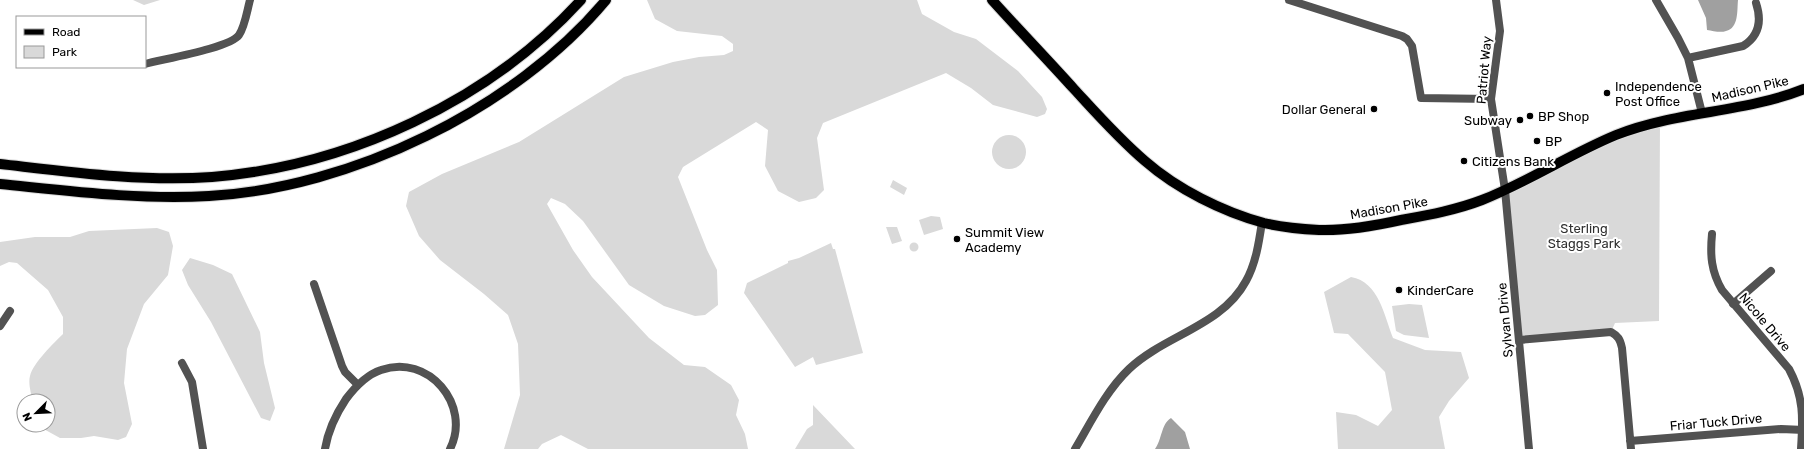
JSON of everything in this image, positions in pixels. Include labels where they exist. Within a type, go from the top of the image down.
[{"type":"main road","points":[[0,164],[131,178],[188,177],[242,173],[298,162],[329,154],[362,143],[407,124],[459,97],[520,56],[546,34],[581,0]]},
{"type":"main road","points":[[0,184],[114,196],[210,196],[244,192],[275,186],[340,170],[407,145],[482,106],[510,88],[562,45],[585,24],[606,0]]},
{"type":"main road","name":"Madison Pike","points":[[992,0],[1096,113],[1146,162],[1159,172],[1201,199],[1262,222],[1320,230],[1362,227],[1449,210],[1478,202],[1617,135],[1653,122],[1787,96],[1804,89]]},
{"type":"street","points":[[146,64],[212,48],[235,40],[241,32],[250,0]]},
{"type":"street","points":[[1289,0],[1402,36],[1407,39],[1412,46],[1422,98],[1491,100]]},
{"type":"street","name":"Patriot Way","points":[[1496,0],[1500,32],[1491,100],[1505,190]]},
{"type":"street","points":[[1656,0],[1688,58],[1702,113]]},
{"type":"street","points":[[1688,58],[1743,46],[1751,41],[1756,34],[1760,19],[1756,3]]},
{"type":"street","name":"Sylvan Drive","points":[[1505,190],[1529,449]]},
{"type":"street","points":[[1075,449],[1112,389],[1129,369],[1154,350],[1217,314],[1232,301],[1247,279],[1257,249],[1262,222]]},
{"type":"street","name":"Nicole Drive","points":[[1712,234],[1710,254],[1714,277],[1733,304],[1789,369],[1796,381],[1802,402],[1803,430],[1801,449]]},
{"type":"street","points":[[1733,304],[1771,271]]},
{"type":"street","points":[[314,284],[342,366],[345,372],[358,385]]},
{"type":"street","points":[[0,326],[10,311]]},
{"type":"street","points":[[1519,340],[1611,332],[1617,336],[1620,340],[1622,348],[1631,445]]},
{"type":"street","points":[[182,364],[192,382],[203,449]]},
{"type":"street","points":[[325,449],[327,437],[340,408],[358,385],[372,374],[390,368],[413,369],[424,372],[433,377],[447,392],[455,411],[457,424],[450,449]]},
{"type":"street","name":"Friar Tuck Drive","points":[[1631,445],[1780,429],[1803,430]]},
{"type":"green space","points":[[133,0],[160,0],[144,5]]},
{"type":"green space","points":[[647,0],[917,0],[922,14],[954,32],[976,39],[1018,71],[1042,97],[1047,109],[1045,114],[1037,117],[993,105],[971,88],[946,73],[823,123],[817,138],[824,190],[816,198],[799,202],[778,191],[765,166],[768,130],[756,122],[683,167],[678,177],[707,250],[717,270],[718,305],[705,315],[695,316],[664,306],[629,285],[583,221],[565,204],[551,198],[547,204],[573,250],[592,277],[649,338],[684,365],[705,367],[731,385],[739,400],[736,415],[745,434],[748,449],[588,449],[561,435],[542,444],[538,449],[504,449],[520,395],[518,344],[508,315],[484,294],[440,260],[419,236],[406,206],[409,192],[442,174],[519,142],[624,77],[673,62],[699,57],[724,55],[733,51],[733,44],[722,36],[677,31],[655,19]]},
{"type":"green space","name":"Sterling Staggs Park","points":[[1660,121],[1659,321],[1615,323],[1611,332],[1519,340],[1505,190]]},
{"type":"green space","points":[[1006,135],[1012,135],[1016,136],[1023,142],[1026,152],[1025,159],[1019,166],[1012,169],[1006,169],[1002,168],[995,162],[992,155],[992,149],[993,145],[999,138]]},
{"type":"green space","points":[[893,180],[907,188],[904,195],[890,187]]},
{"type":"green space","points":[[931,216],[940,217],[943,229],[924,235],[919,220]]},
{"type":"green space","points":[[886,227],[897,227],[902,241],[892,244]]},
{"type":"green space","points":[[157,228],[169,232],[173,246],[168,275],[144,304],[127,349],[124,383],[132,424],[126,437],[118,440],[94,436],[81,438],[60,438],[51,433],[56,433],[56,393],[31,393],[29,382],[35,365],[63,334],[63,317],[48,290],[17,263],[9,262],[0,266],[0,242],[35,237],[70,237],[89,231]]},
{"type":"green space","points":[[914,242],[919,247],[914,252],[909,247]]},
{"type":"green space","points":[[831,243],[833,249],[835,249],[863,353],[816,365],[813,357],[795,367],[744,293],[747,283],[788,263],[788,261],[799,258]]},
{"type":"green space","points":[[190,258],[213,265],[232,274],[260,332],[264,363],[275,408],[270,421],[261,418],[211,322],[188,285],[182,270]]},
{"type":"green space","points":[[1351,277],[1368,285],[1374,292],[1383,310],[1393,338],[1425,350],[1461,352],[1469,378],[1449,401],[1439,417],[1445,449],[1338,449],[1336,412],[1356,415],[1378,426],[1392,410],[1385,372],[1348,334],[1334,333],[1324,292]]},
{"type":"green space","points":[[1409,304],[1422,305],[1429,338],[1404,335],[1396,331],[1392,306]]},
{"type":"green space","points":[[813,405],[855,449],[795,449],[807,429],[813,425]]},
{"type":"shaded area","points":[[1698,0],[1738,0],[1737,13],[1733,26],[1724,32],[1707,30],[1706,18]]},
{"type":"shaded area","points":[[1171,418],[1185,432],[1190,449],[1155,449],[1165,424]]},
{"type":"place","name":"Independence Post Office","points":[[1607,93]]},
{"type":"place","name":"Dollar General","points":[[1374,109]]},
{"type":"place","name":"BP Shop","points":[[1530,116]]},
{"type":"place","name":"Subway","points":[[1520,120]]},
{"type":"place","name":"BP","points":[[1537,141]]},
{"type":"place","name":"Citizens Bank","points":[[1464,161]]},
{"type":"place","name":"Summit View Academy","points":[[957,239]]},
{"type":"place","name":"KinderCare","points":[[1399,290]]}]
